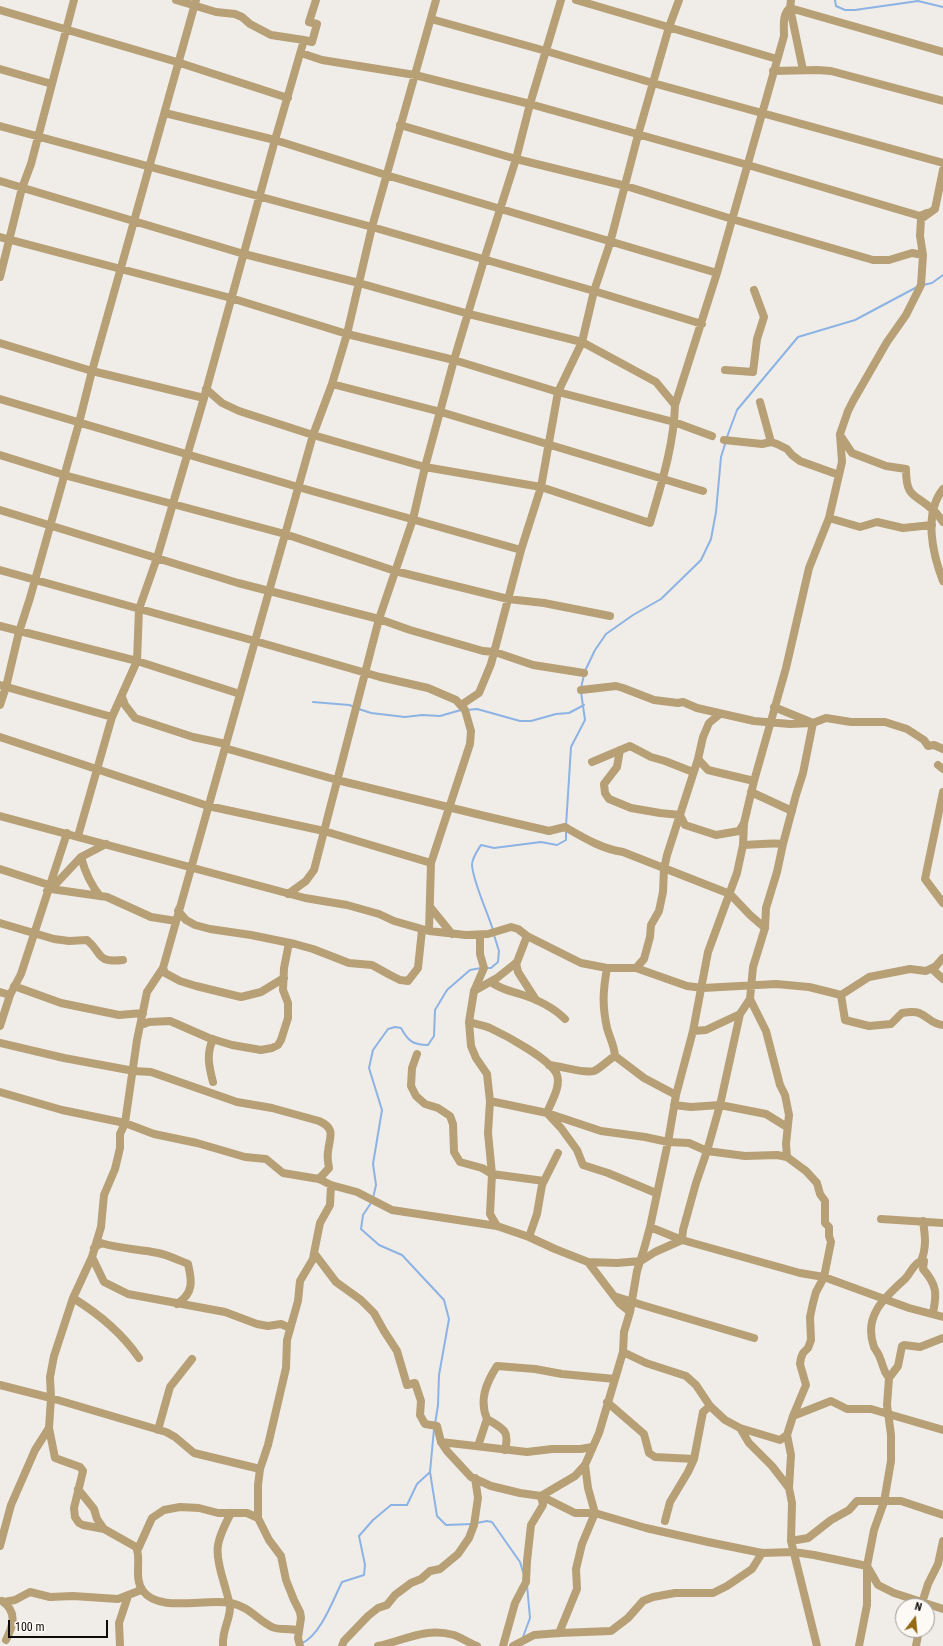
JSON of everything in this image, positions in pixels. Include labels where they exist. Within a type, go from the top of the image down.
[{"type":"street","points":[[1,272],[22,188],[31,164],[74,0]]},
{"type":"street","points":[[176,0],[195,2],[216,12],[235,14],[271,35],[312,42],[317,24],[309,22],[316,0]]},
{"type":"street","points":[[138,1549],[104,1529],[79,1523],[75,1517],[74,1508],[83,1474],[82,1469],[55,1458],[49,1428],[51,1398],[50,1377],[54,1356],[73,1298],[92,1257],[101,1227],[104,1195],[115,1169],[120,1148],[120,1134],[125,1123],[134,1071],[137,1040],[147,992],[163,968],[208,806],[227,746],[240,694],[313,435],[332,384],[386,176],[436,0]]},
{"type":"street","points":[[288,894],[306,881],[314,870],[379,619],[413,519],[425,467],[454,360],[516,159],[530,104],[561,0]]},
{"type":"street","points":[[576,0],[777,59]]},
{"type":"street","points":[[461,705],[479,693],[495,652],[521,550],[541,487],[558,392],[582,342],[594,291],[610,243],[626,186],[638,135],[669,27],[679,0]]},
{"type":"street","points":[[0,705],[3,686],[35,581],[148,167],[165,113],[177,62],[195,2]]},
{"type":"street","points":[[790,4],[943,52]]},
{"type":"street","points":[[206,389],[222,403],[239,411],[313,435],[425,467],[541,487],[650,523],[663,479],[674,422],[675,405],[702,324],[748,165],[784,36],[786,11],[790,4]]},
{"type":"street","points":[[790,4],[803,70]]},
{"type":"street","points":[[0,10],[177,62],[288,98]]},
{"type":"street","points":[[431,18],[761,114],[943,163]]},
{"type":"street","points":[[78,836],[112,717],[137,662],[140,610],[157,558],[204,398],[304,40]]},
{"type":"street","points":[[301,53],[322,60],[415,75],[530,104],[748,165],[920,216],[935,209]]},
{"type":"street","points":[[0,69],[52,84]]},
{"type":"street","points":[[773,71],[831,71],[943,101]]},
{"type":"street","points":[[165,113],[275,140],[386,176],[610,243],[717,273]]},
{"type":"street","points":[[400,125],[516,159],[626,186],[873,260],[889,260],[912,253],[923,255]]},
{"type":"street","points":[[0,126],[260,196],[594,291],[702,324]]},
{"type":"street","points":[[542,1496],[575,1476],[585,1465],[599,1434],[607,1402],[623,1352],[624,1332],[630,1312],[637,1270],[641,1261],[650,1226],[668,1142],[676,1095],[693,1032],[708,952],[738,872],[743,844],[744,823],[751,792],[788,661],[809,568],[829,518],[842,462],[840,434],[853,401],[887,342],[906,315],[920,285],[923,255],[920,236],[921,219],[935,209],[943,170]]},
{"type":"street","points":[[0,181],[244,254],[359,283],[469,314],[582,342],[656,382],[675,405]]},
{"type":"street","points":[[0,237],[231,298],[346,334],[454,360],[558,392],[674,422],[712,436]]},
{"type":"street","points":[[724,370],[753,372],[757,338],[764,317],[754,290]]},
{"type":"street","points":[[0,343],[92,371],[204,398]]},
{"type":"street","points":[[332,384],[441,412],[703,491]]},
{"type":"street","points":[[0,399],[298,487],[521,550]]},
{"type":"street","points":[[760,402],[771,442]]},
{"type":"street","points":[[840,434],[852,453],[886,466],[906,469],[906,483],[914,496],[933,510],[943,522]]},
{"type":"street","points":[[724,440],[762,444],[771,442],[782,446],[800,461],[839,475]]},
{"type":"street","points":[[0,455],[64,475],[285,534],[395,570],[508,599],[544,602],[610,616]]},
{"type":"street","points":[[943,490],[940,493],[933,510],[932,525],[935,556],[943,581]]},
{"type":"street","points":[[0,510],[238,584],[379,619],[483,651],[495,652],[533,665],[584,673]]},
{"type":"street","points":[[829,518],[860,527],[877,522],[903,528],[932,525]]},
{"type":"street","points":[[0,570],[140,610],[255,640],[365,673],[428,688],[456,700],[465,710],[471,731],[470,744],[431,863],[431,908],[418,968],[408,981],[395,977],[372,965],[349,963],[313,949],[289,943],[210,930],[195,925],[186,920],[178,911],[181,902]]},
{"type":"street","points":[[0,626],[137,662],[240,694]]},
{"type":"street","points":[[3,686],[112,717]]},
{"type":"street","points":[[581,690],[616,686],[654,700],[678,703],[683,702],[689,706],[754,721],[790,724],[813,723],[826,718],[851,722],[885,722],[907,729],[924,740],[928,746],[934,745],[943,749]]},
{"type":"street","points":[[122,697],[125,705],[136,718],[193,737],[338,780],[549,831],[566,827],[602,847],[612,851],[623,852],[730,894],[765,928]]},
{"type":"street","points":[[774,707],[813,723]]},
{"type":"street","points":[[636,968],[644,959],[650,937],[650,925],[659,912],[663,892],[664,869],[706,728],[720,714]]},
{"type":"street","points":[[682,1240],[683,1230],[696,1183],[720,1106],[740,1014],[750,999],[754,967],[765,928],[766,908],[803,773],[813,723]]},
{"type":"street","points":[[0,737],[208,806],[324,831],[431,863]]},
{"type":"street","points":[[592,762],[627,747],[634,747],[651,757],[692,772]]},
{"type":"street","points":[[620,750],[617,767],[604,784],[605,793],[609,799],[630,808],[680,815]]},
{"type":"street","points":[[698,759],[708,770],[754,781]]},
{"type":"street","points":[[751,792],[792,811]]},
{"type":"street","points":[[943,792],[926,879],[943,903]]},
{"type":"street","points":[[680,815],[685,825],[716,835],[739,831],[744,823]]},
{"type":"street","points":[[0,816],[288,894],[379,914],[426,930],[452,934],[480,935],[494,933],[511,927],[518,929],[527,936],[581,964],[607,968],[636,968],[672,981],[702,988],[776,984],[809,987],[841,995],[869,977],[910,970],[919,971],[932,969],[943,958]]},
{"type":"street","points":[[0,1026],[10,995],[21,974],[67,833]]},
{"type":"street","points":[[49,888],[81,857],[106,844]]},
{"type":"street","points":[[743,844],[783,844]]},
{"type":"street","points":[[81,857],[91,885],[100,896]]},
{"type":"street","points":[[0,869],[49,888],[107,897],[150,917],[176,921]]},
{"type":"street","points":[[431,908],[452,934]]},
{"type":"street","points":[[0,923],[33,934],[69,941],[87,940],[95,946],[99,956],[106,960],[123,960]]},
{"type":"street","points":[[480,935],[480,954],[484,968],[474,991],[469,1022],[471,1046],[476,1058],[487,1074],[490,1101],[488,1133],[492,1174],[490,1214],[497,1226]]},
{"type":"street","points":[[474,991],[491,982],[516,963],[527,936]]},
{"type":"street","points":[[141,1025],[149,1022],[170,1021],[212,1039],[232,1045],[261,1050],[278,1045],[288,1018],[288,1003],[283,990],[289,943]]},
{"type":"street","points":[[516,963],[518,972],[536,1000]]},
{"type":"street","points":[[163,968],[165,973],[180,981],[220,993],[241,997],[261,992],[284,978]]},
{"type":"street","points":[[607,968],[602,996],[607,1030],[614,1045],[615,1056],[644,1078],[676,1095]]},
{"type":"street","points":[[932,969],[943,979]]},
{"type":"street","points":[[491,982],[498,987],[536,1000],[559,1013],[565,1019]]},
{"type":"street","points":[[14,986],[61,1003],[119,1015],[143,1013]]},
{"type":"street","points":[[0,992],[10,995]]},
{"type":"street","points":[[841,995],[845,1020],[869,1026],[891,1024],[902,1013],[913,1012],[920,1013],[936,1024],[943,1025]]},
{"type":"street","points":[[750,999],[766,1031],[780,1085],[785,1096],[789,1115],[787,1127],[787,1157]]},
{"type":"street","points":[[693,1032],[706,1030],[740,1014]]},
{"type":"street","points":[[469,1022],[489,1028],[508,1037],[531,1051],[549,1065],[557,1075],[556,1094],[547,1113]]},
{"type":"street","points":[[212,1039],[208,1056],[213,1082]]},
{"type":"street","points":[[0,1043],[64,1058],[134,1071],[151,1072],[237,1102],[291,1112],[326,1124],[332,1135],[328,1158],[330,1168],[320,1179]]},
{"type":"street","points":[[416,1054],[412,1068],[411,1086],[416,1096],[425,1104],[438,1108],[450,1116],[453,1124],[454,1152],[460,1162],[482,1168],[492,1174],[544,1181]]},
{"type":"street","points":[[549,1065],[564,1066],[576,1070],[593,1071],[615,1056]]},
{"type":"street","points":[[0,1092],[62,1110],[125,1123],[154,1134],[197,1143],[245,1156],[266,1159],[283,1173],[320,1179],[331,1185],[357,1192],[392,1210],[497,1226],[529,1237],[588,1262],[618,1263],[641,1261],[655,1252],[682,1240]]},
{"type":"street","points":[[490,1101],[547,1113],[601,1130],[645,1136],[668,1142],[688,1143],[707,1151],[745,1156],[777,1155],[787,1157],[806,1171],[817,1183],[820,1194],[825,1201],[825,1223],[829,1226],[829,1236],[831,1242],[824,1277],[816,1292],[810,1317],[810,1344],[801,1358],[800,1364],[806,1385],[787,1435],[791,1455],[789,1488],[792,1503],[792,1542],[817,1646]]},
{"type":"street","points":[[674,1105],[691,1107],[720,1106],[766,1114],[787,1127]]},
{"type":"street","points":[[547,1113],[561,1128],[577,1150],[583,1165],[608,1173],[656,1193]]},
{"type":"street","points":[[529,1237],[544,1181],[558,1153]]},
{"type":"street","points":[[299,1638],[301,1618],[300,1612],[286,1580],[281,1556],[268,1540],[258,1518],[258,1485],[260,1468],[268,1445],[286,1368],[287,1340],[298,1301],[300,1281],[313,1259],[320,1223],[330,1205],[331,1185]]},
{"type":"street","points":[[881,1219],[901,1219],[938,1224],[943,1223]]},
{"type":"street","points":[[859,1646],[867,1605],[867,1566],[874,1530],[884,1502],[891,1461],[891,1435],[888,1414],[888,1378],[883,1370],[881,1359],[875,1348],[871,1333],[873,1319],[883,1299],[905,1278],[917,1262],[921,1261],[926,1243],[923,1221]]},
{"type":"street","points":[[650,1226],[682,1240],[800,1273],[824,1277],[909,1308],[933,1313],[943,1317]]},
{"type":"street","points":[[94,1248],[101,1243],[110,1246],[145,1250],[160,1253],[188,1264],[191,1276],[190,1287],[186,1298],[178,1304]]},
{"type":"street","points":[[314,1253],[336,1282],[361,1300],[374,1313],[397,1351],[407,1385],[415,1384],[421,1401],[420,1415],[425,1424],[437,1426],[441,1442],[457,1463],[470,1476],[491,1486],[520,1493],[542,1496],[575,1513],[595,1513],[646,1528],[762,1553],[794,1552],[867,1566],[878,1585],[906,1598]]},
{"type":"street","points":[[92,1257],[104,1282],[128,1294],[225,1312],[257,1324],[268,1326],[281,1324],[290,1328]]},
{"type":"street","points":[[924,1261],[923,1269],[932,1280],[935,1289],[936,1299],[933,1313]]},
{"type":"street","points":[[588,1262],[614,1296],[630,1312]]},
{"type":"street","points":[[614,1296],[754,1338]]},
{"type":"street","points":[[73,1298],[114,1328],[139,1358]]},
{"type":"street","points":[[888,1378],[898,1366],[902,1346],[920,1347],[943,1338]]},
{"type":"street","points":[[623,1352],[646,1363],[686,1376],[696,1385],[710,1406],[725,1420],[740,1428],[780,1440],[787,1435]]},
{"type":"street","points":[[158,1430],[170,1387],[192,1359]]},
{"type":"street","points":[[478,1446],[487,1419],[483,1402],[490,1378],[497,1366],[535,1369],[562,1374],[614,1380]]},
{"type":"street","points":[[2,1387],[51,1398],[158,1430],[175,1437],[194,1453],[260,1468]]},
{"type":"street","points":[[793,1416],[831,1401],[847,1409],[871,1409],[943,1430]]},
{"type":"street","points":[[607,1402],[644,1434],[649,1452],[654,1457],[694,1459]]},
{"type":"street","points":[[665,1521],[670,1502],[694,1459],[704,1412],[710,1406]]},
{"type":"street","points":[[487,1419],[503,1429],[508,1438],[505,1450]]},
{"type":"street","points":[[0,1546],[11,1505],[35,1450],[49,1428]]},
{"type":"street","points":[[740,1428],[749,1443],[772,1466],[789,1488]]},
{"type":"street","points":[[441,1442],[527,1452],[592,1447]]},
{"type":"street","points":[[559,1633],[577,1589],[576,1569],[582,1544],[595,1513],[588,1488],[585,1465]]},
{"type":"street","points":[[342,1646],[344,1640],[378,1608],[387,1605],[395,1595],[411,1583],[421,1579],[430,1571],[440,1569],[452,1561],[458,1554],[469,1538],[474,1525],[478,1495],[475,1478]]},
{"type":"street","points":[[78,1489],[94,1509],[97,1519],[104,1529]]},
{"type":"street","points":[[503,1646],[515,1603],[526,1582],[531,1525],[544,1505],[542,1496]]},
{"type":"street","points":[[792,1542],[808,1538],[831,1520],[848,1510],[858,1501],[901,1501],[943,1515]]},
{"type":"street","points":[[247,1513],[258,1506]]},
{"type":"street","points":[[258,1518],[247,1513],[218,1513],[199,1508],[180,1507],[164,1510],[152,1518],[138,1549],[137,1574],[141,1590],[148,1597],[163,1603],[230,1602],[247,1608],[272,1627],[294,1629],[299,1638]]},
{"type":"street","points":[[223,1646],[223,1633],[229,1616],[230,1602],[216,1554],[216,1548],[222,1529],[231,1513]]},
{"type":"street","points":[[924,1598],[938,1564],[943,1541]]},
{"type":"street","points":[[514,1646],[534,1635],[611,1631],[628,1618],[643,1600],[653,1597],[675,1593],[713,1593],[727,1586],[752,1569],[762,1553]]},
{"type":"street","points":[[2,1601],[15,1600],[30,1592],[54,1597],[73,1596],[118,1599],[141,1590]]},
{"type":"street","points":[[120,1646],[119,1623],[128,1596]]},
{"type":"street","points":[[2,1601],[9,1606],[12,1618],[12,1625],[6,1640]]},
{"type":"street","points":[[378,1646],[408,1636],[427,1632],[456,1636],[477,1646]]},
{"type":"waterway","points":[[835,0],[836,6],[845,10],[855,10],[918,1],[943,7]]},
{"type":"waterway","points":[[923,285],[932,283],[943,275]]},
{"type":"waterway","points":[[727,437],[737,410],[798,337],[855,320],[917,287]]},
{"type":"waterway","points":[[585,671],[595,650],[606,634],[633,615],[661,599],[701,560],[711,539],[716,512],[721,457],[726,441]]},
{"type":"waterway","points":[[581,688],[584,675]]},
{"type":"waterway","points":[[566,826],[571,747],[585,720],[581,692]]},
{"type":"waterway","points":[[313,702],[349,705],[355,707]]},
{"type":"waterway","points":[[467,710],[477,709],[520,721],[531,721],[556,714],[569,713],[584,705]]},
{"type":"waterway","points":[[359,709],[371,713],[405,717],[422,715],[440,716],[461,710]]},
{"type":"waterway","points":[[493,930],[478,889],[472,865],[475,855],[481,845],[494,848],[541,842],[557,845],[566,840],[566,830]]},
{"type":"waterway","points":[[487,968],[491,968],[498,962],[499,951],[494,935]]},
{"type":"waterway","points":[[373,1198],[376,1185],[373,1164],[382,1110],[369,1068],[373,1050],[388,1029],[395,1027],[401,1028],[406,1036],[415,1043],[428,1045],[434,1036],[435,1010],[447,990],[470,970],[481,968]]},
{"type":"waterway","points":[[371,1203],[363,1215],[361,1229],[379,1245],[402,1255],[444,1300],[449,1319],[439,1375],[438,1405],[435,1424]]},
{"type":"waterway","points":[[434,1429],[430,1472],[437,1516],[446,1525],[473,1524]]},
{"type":"waterway","points":[[302,1643],[315,1633],[325,1617],[342,1582],[364,1575],[365,1565],[359,1536],[373,1520],[391,1505],[407,1505],[417,1484],[430,1472]]},
{"type":"waterway","points":[[477,1523],[487,1521],[492,1522],[520,1562],[523,1572]]},
{"type":"waterway","points":[[523,1637],[530,1618],[527,1585]]}]
